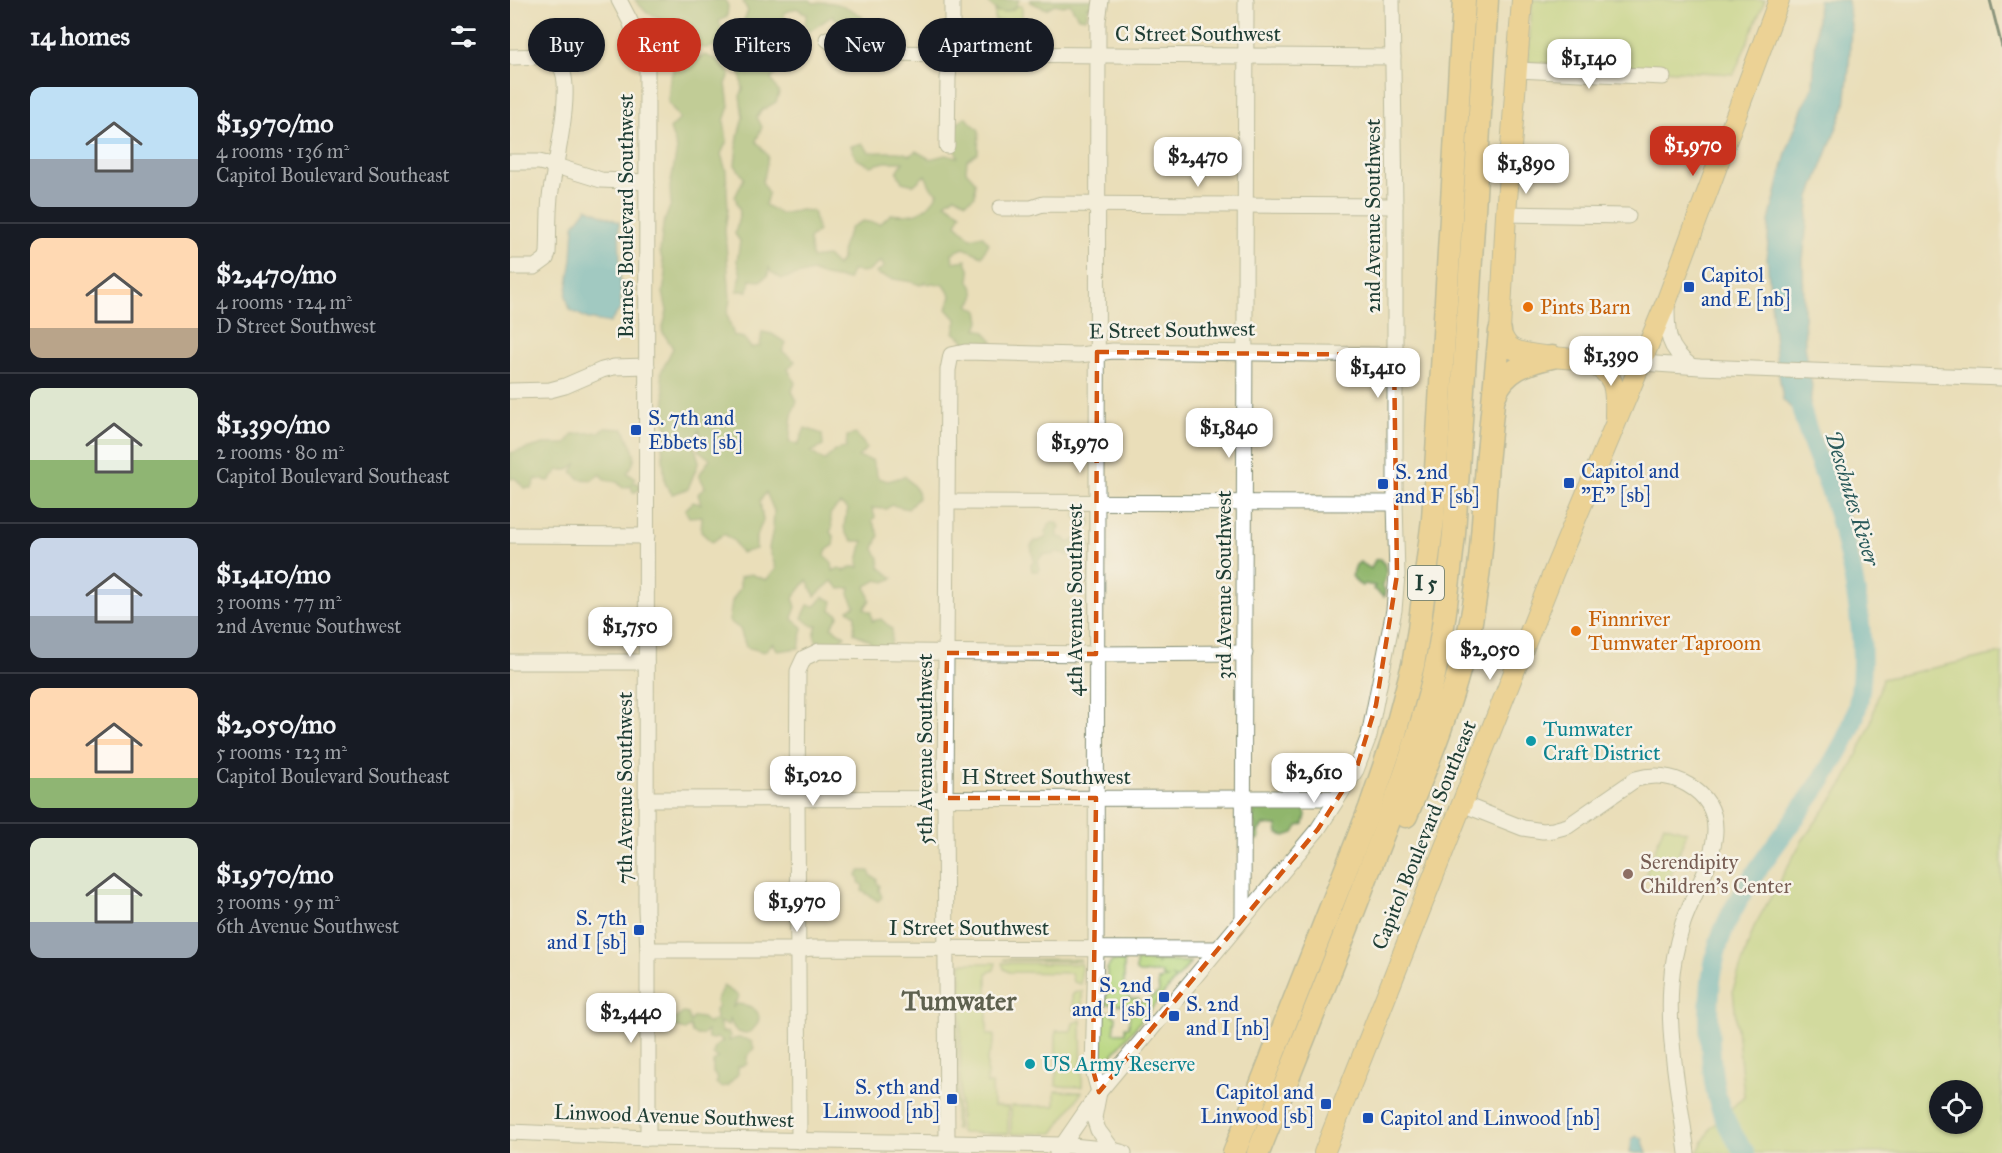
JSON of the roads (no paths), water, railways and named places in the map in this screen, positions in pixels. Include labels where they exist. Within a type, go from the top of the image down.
[{"type":"highway","points":[[1456,0],[1453,75],[1457,113]]},
{"type":"highway","name":"I 5","points":[[1237,1144],[1370,808],[1394,736],[1413,665],[1425,592],[1433,519],[1464,0]]},
{"type":"highway","name":"I 5","points":[[1258,1153],[1405,777],[1430,693],[1445,615],[1454,534],[1487,0]]},
{"type":"highway","points":[[1346,932],[1392,849],[1440,731],[1461,663],[1476,596],[1482,550],[1492,402],[1506,340]]},
{"type":"highway","points":[[1492,402],[1502,381],[1510,373],[1524,364],[1562,357]]},
{"type":"main road","points":[[1522,0],[1506,214],[1506,340],[1532,356],[1642,363]]},
{"type":"main road","name":"Capitol Boulevard Southeast","points":[[1324,1153],[1567,540],[1667,300],[1779,0]]},
{"type":"main road","points":[[1562,357],[1597,366],[1611,378],[1616,395],[1615,427]]},
{"type":"street","name":"Barnes Boulevard Southwest","points":[[619,0],[630,21],[647,70],[647,366]]},
{"type":"street","points":[[952,0],[952,18]]},
{"type":"street","name":"4th Avenue Southwest","points":[[1101,0],[1098,21],[1096,204],[1096,949],[1093,1070],[1099,1092],[1095,1118],[1098,1130],[1118,1152]]},
{"type":"street","name":"3rd Avenue Southwest","points":[[1244,918],[1246,0]]},
{"type":"street","name":"2nd Avenue Southwest","points":[[1060,1149],[1099,1092],[1318,829],[1356,770],[1369,736],[1394,610],[1397,574],[1392,0]]},
{"type":"street","name":"C Street Southwest","points":[[1054,55],[1393,57]]},
{"type":"street","points":[[510,57],[554,60],[562,67],[564,76],[564,120],[550,195],[546,259],[535,267],[510,267]]},
{"type":"street","points":[[1517,70],[1663,77]]},
{"type":"street","points":[[947,146],[949,72]]},
{"type":"street","points":[[510,162],[539,162],[556,165],[601,180],[647,182]]},
{"type":"street","points":[[1000,208],[1031,208],[1043,204],[1395,206]]},
{"type":"street","points":[[1506,214],[1628,216]]},
{"type":"street","points":[[1667,300],[1668,338],[1679,357],[1691,366]]},
{"type":"street","name":"E Street Southwest","points":[[951,355],[965,352],[1078,355],[1097,352],[1394,355]]},
{"type":"street","name":"5th Avenue Southwest","points":[[947,1143],[945,798],[948,370],[951,355]]},
{"type":"street","points":[[1642,363],[2002,378]]},
{"type":"street","points":[[510,391],[550,390],[614,367],[647,366]]},
{"type":"street","name":"7th Avenue Southwest","points":[[647,366],[648,1138]]},
{"type":"street","points":[[947,502],[1395,503]]},
{"type":"street","points":[[510,536],[647,536]]},
{"type":"street","points":[[798,1141],[798,671],[804,658],[819,651],[1245,653]]},
{"type":"street","points":[[510,662],[646,662]]},
{"type":"street","points":[[1462,804],[1522,828],[1543,831],[1568,826],[1636,779],[1648,776],[1674,778],[1697,790],[1708,801],[1716,830],[1714,845],[1684,923],[1672,965],[1670,987],[1672,1032],[1687,1153]]},
{"type":"street","name":"H Street Southwest","points":[[646,799],[1338,798]]},
{"type":"street","name":"I Street Southwest","points":[[648,950],[1217,949]]},
{"type":"street","name":"Linwood Avenue Southwest","points":[[510,1132],[648,1138],[997,1144],[1118,1152]]},
{"type":"street","points":[[997,1144],[1016,1153]]},
{"type":"water","points":[[1818,0],[1848,0],[1851,26],[1845,106],[1810,197],[1803,260],[1805,346],[1812,386],[1810,406],[1803,420],[1783,400],[1776,356],[1767,258],[1769,221],[1786,153],[1813,86]]},
{"type":"water","points":[[587,208],[619,222],[621,308],[610,323],[588,319],[570,310],[566,296],[572,259],[574,225]]},
{"type":"water","points":[[1637,1136],[1642,1138],[1647,1153],[1630,1153],[1632,1138]]},
{"type":"waterway","name":"Deschutes River","points":[[1745,1153],[1722,1114],[1715,1089],[1709,1009],[1716,953],[1733,909],[1822,780],[1845,741],[1857,710],[1861,674],[1860,622],[1845,541],[1831,493],[1808,432],[1798,395]]},
{"type":"railway","points":[[1990,0],[2002,47]]},
{"type":"place","name":"Capitol and E [nb]","points":[[1689,287]]},
{"type":"place","name":"Pints Barn","points":[[1528,307]]},
{"type":"place","name":"S. 7th and Ebbets [sb]","points":[[636,430]]},
{"type":"place","name":"Capitol and \"E\" [sb]","points":[[1569,483]]},
{"type":"place","name":"S. 2nd and F [sb]","points":[[1383,484]]},
{"type":"place","name":"Finnriver Tumwater Taproom","points":[[1576,631]]},
{"type":"place","name":"Tumwater Craft District","points":[[1531,741]]},
{"type":"place","name":"Serendipity Children's Center","points":[[1628,874]]},
{"type":"place","name":"S. 7th and I [sb]","points":[[639,930]]},
{"type":"place","name":"S. 2nd and I [sb]","points":[[1164,997]]},
{"type":"place","name":"S. 2nd and I [nb]","points":[[1174,1016]]},
{"type":"place","name":"US Army Reserve","points":[[1030,1064]]},
{"type":"place","name":"S. 5th and Linwood [nb]","points":[[952,1099]]},
{"type":"place","name":"Capitol and Linwood [sb]","points":[[1326,1104]]},
{"type":"place","name":"Capitol and Linwood [nb]","points":[[1368,1118]]},
{"type":"district","name":"Tumwater","points":[[959,1001]]}]
